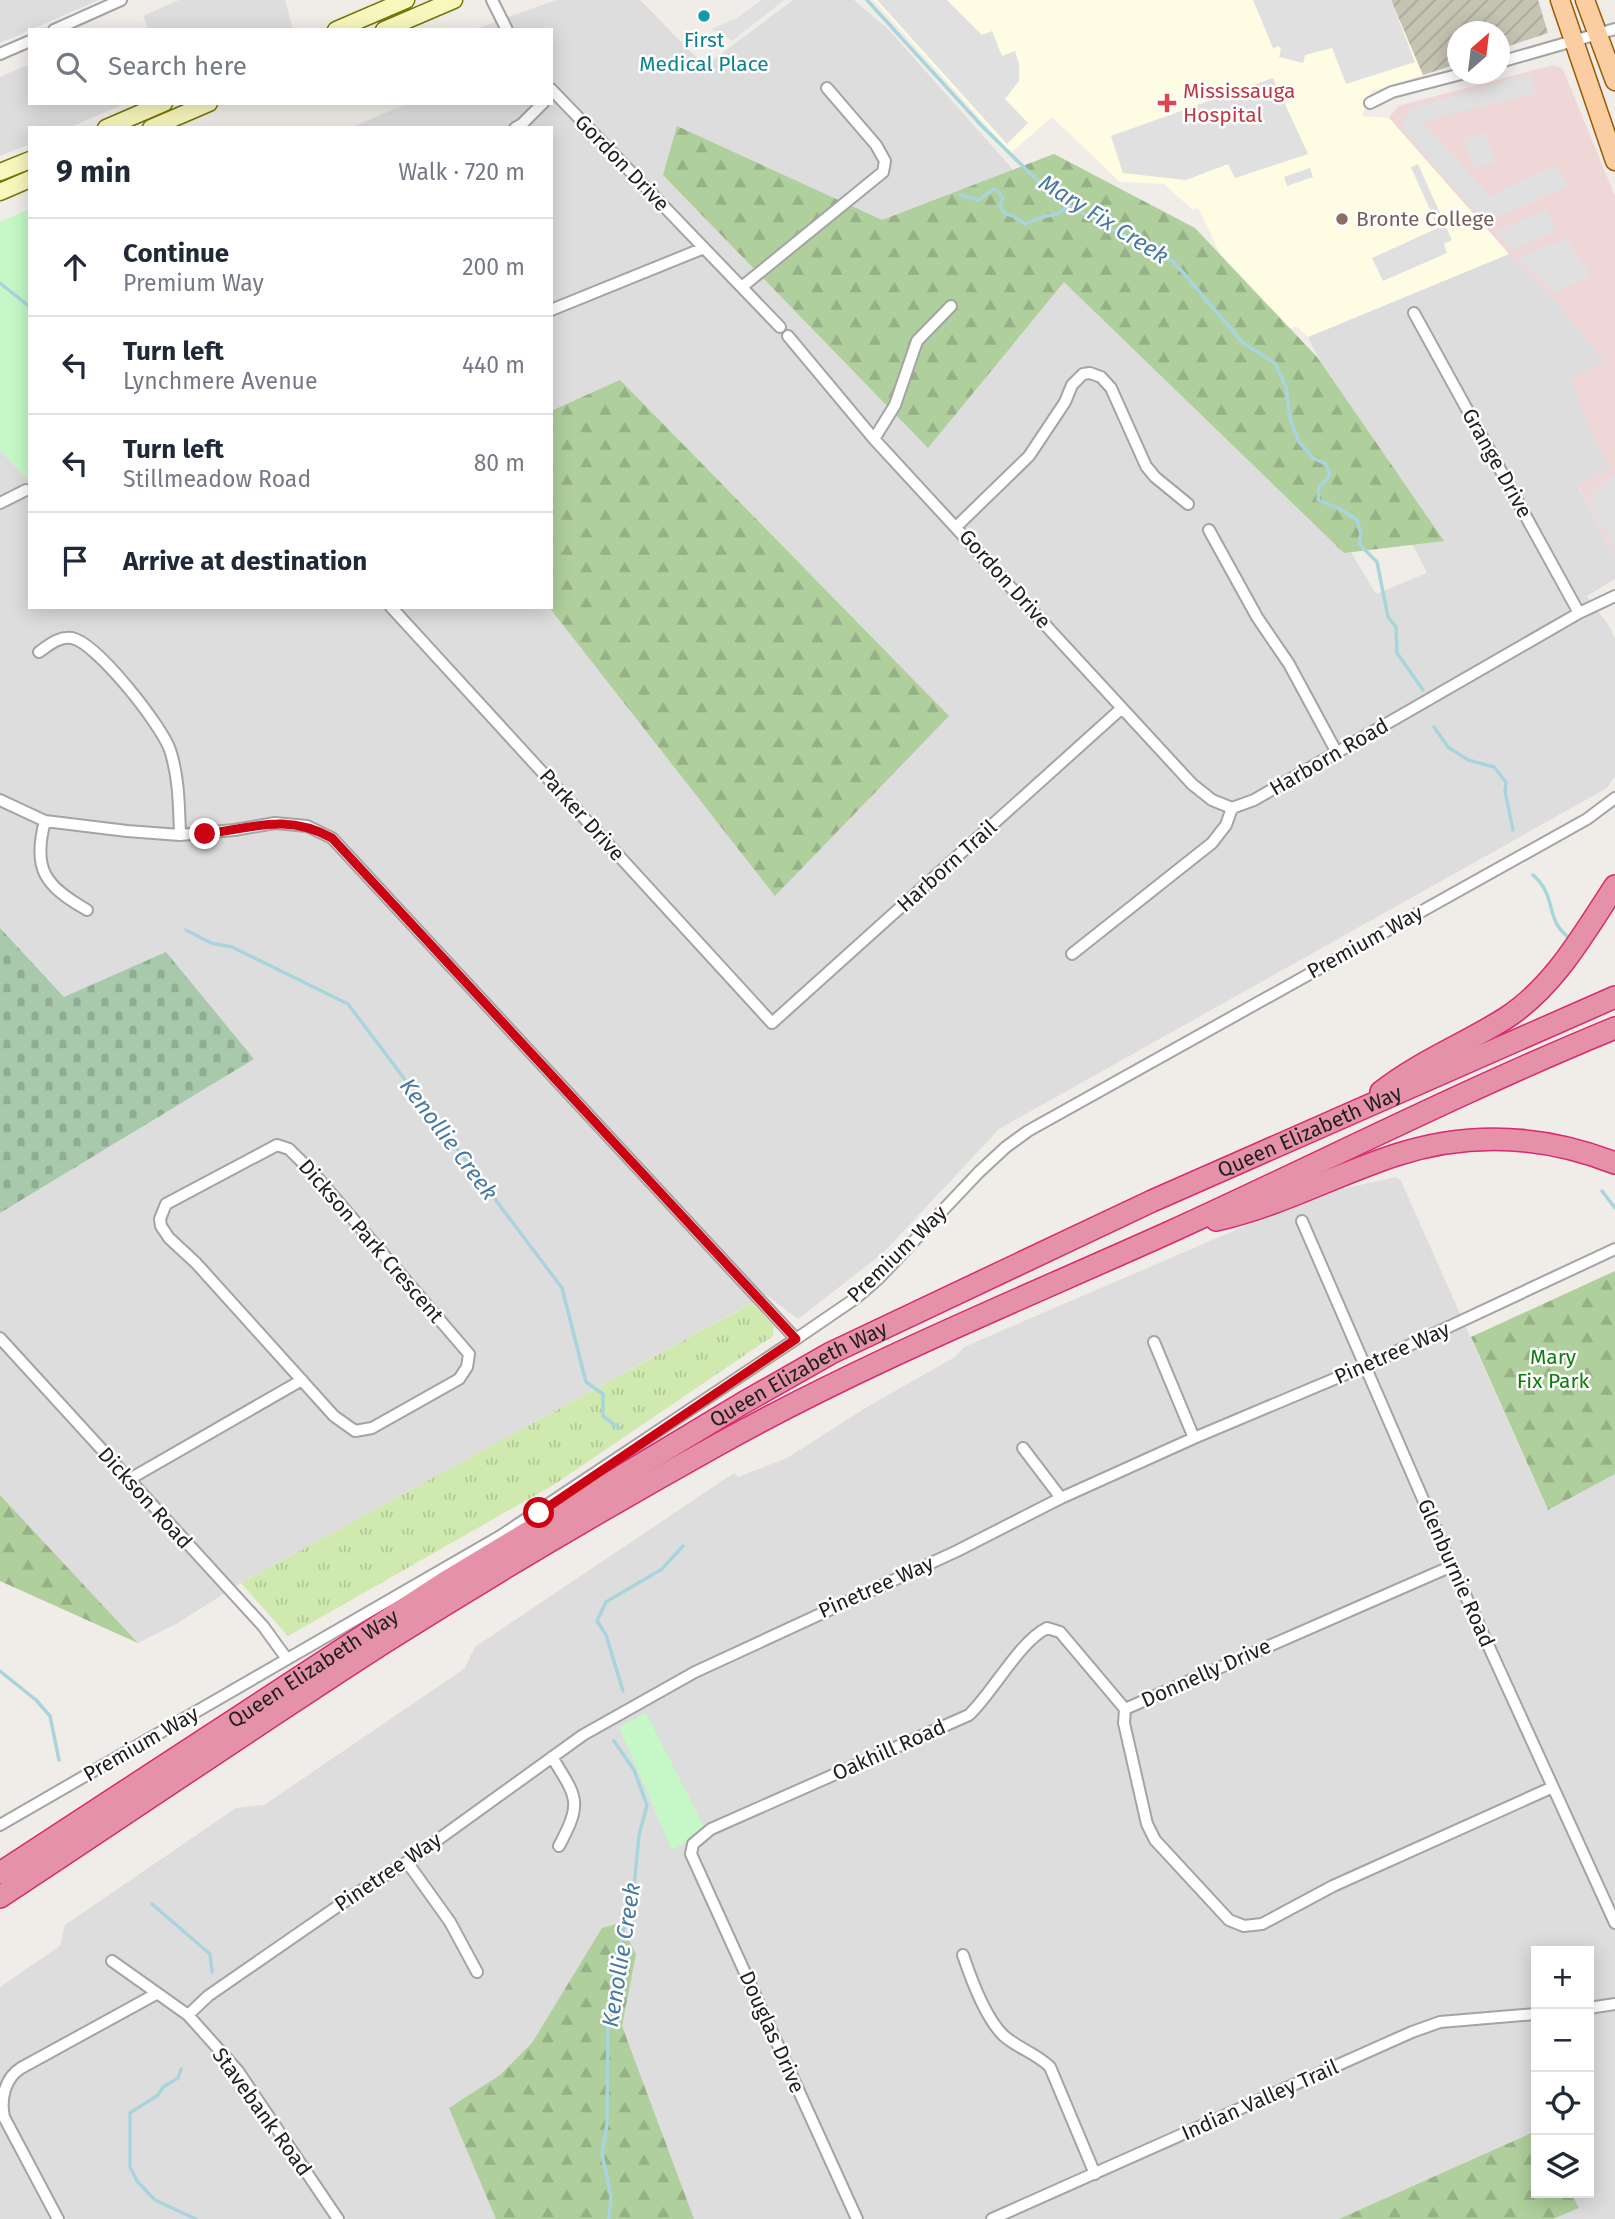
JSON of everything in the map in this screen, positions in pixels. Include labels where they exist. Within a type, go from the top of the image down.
[{"type":"highway","points":[[1354,1113],[1400,1077],[1508,1017],[1549,982],[1615,886]]},
{"type":"highway","name":"Queen Elizabeth Way","points":[[0,1873],[444,1583],[786,1377],[913,1313],[1152,1201],[1615,998]]},
{"type":"highway","name":"Queen Elizabeth Way","points":[[0,1897],[390,1639],[720,1443],[833,1384],[960,1324],[1176,1229],[1544,1057],[1615,1028]]},
{"type":"highway","points":[[1176,1229],[1245,1213],[1396,1155],[1430,1146],[1485,1138],[1545,1143],[1582,1150],[1615,1163]]},
{"type":"main road","points":[[341,28],[406,0]]},
{"type":"main road","points":[[389,28],[454,0]]},
{"type":"main road","points":[[1560,0],[1615,161]]},
{"type":"main road","points":[[1585,0],[1615,81]]},
{"type":"main road","points":[[111,126],[159,105]]},
{"type":"main road","points":[[156,126],[204,105]]},
{"type":"main road","points":[[0,172],[28,161]]},
{"type":"main road","points":[[0,192],[28,180]]},
{"type":"street","points":[[58,28],[121,0]]},
{"type":"street","points":[[492,0],[506,28]]},
{"type":"street","points":[[1510,59],[1615,29]]},
{"type":"street","points":[[0,54],[28,42]]},
{"type":"street","points":[[1370,103],[1392,92],[1447,78]]},
{"type":"street","points":[[743,286],[883,172],[885,161],[876,145],[827,88]]},
{"type":"street","name":"Gordon Drive","points":[[553,93],[743,286],[874,439],[1192,784],[1212,800],[1232,808]]},
{"type":"street","points":[[520,126],[541,105]]},
{"type":"street","points":[[553,309],[705,248]]},
{"type":"street","points":[[874,439],[895,405],[917,341],[951,306]]},
{"type":"street","name":"Grange Drive","points":[[1414,313],[1579,613]]},
{"type":"street","points":[[957,526],[1029,456],[1065,402],[1072,385],[1083,374],[1090,373],[1101,377],[1111,388],[1146,466],[1188,504]]},
{"type":"street","points":[[0,503],[26,490]]},
{"type":"street","points":[[1209,530],[1257,617],[1289,664],[1337,753]]},
{"type":"street","name":"Harborn Road","points":[[1232,808],[1254,800],[1579,613],[1614,599]]},
{"type":"street","name":"Parker Drive","points":[[393,609],[772,1024]]},
{"type":"street","points":[[39,652],[58,639],[73,638],[80,641],[95,652],[149,714],[160,729],[174,765],[178,785],[180,835]]},
{"type":"street","name":"Harborn Trail","points":[[772,1024],[1122,708]]},
{"type":"street","name":"Premium Way","points":[[0,1825],[539,1513],[856,1298],[878,1279],[979,1172],[1028,1131],[1587,819],[1615,798]]},
{"type":"street","points":[[0,800],[45,821],[180,835],[234,830],[258,824],[292,823],[307,826],[332,838],[796,1339]]},
{"type":"street","points":[[1072,954],[1194,859],[1226,825],[1232,808]]},
{"type":"street","points":[[45,821],[39,844],[39,859],[46,876],[64,897],[87,910]]},
{"type":"street","name":"Dickson Park Crescent","points":[[277,1145],[289,1149],[316,1176],[469,1354],[467,1367],[459,1379],[372,1428],[355,1431],[334,1416],[302,1380],[196,1263],[169,1238],[160,1219],[166,1204],[172,1200],[277,1145]]},
{"type":"street","name":"Glenburnie Road","points":[[1302,1222],[1452,1566],[1615,1923]]},
{"type":"street","name":"Pinetree Way","points":[[188,2015],[208,1996],[354,1895],[407,1862],[583,1735],[695,1672],[957,1551],[1061,1498],[1365,1366],[1615,1250]]},
{"type":"street","name":"Dickson Road","points":[[0,1338],[263,1626],[287,1658]]},
{"type":"street","points":[[1154,1342],[1194,1438]]},
{"type":"street","points":[[128,1480],[302,1380]]},
{"type":"street","points":[[1023,1448],[1061,1498]]},
{"type":"street","name":"Donnelly Drive","points":[[1452,1566],[1125,1709],[1124,1723],[1144,1811],[1156,1840],[1229,1920],[1244,1926],[1262,1924],[1333,1886],[1553,1787]]},
{"type":"street","name":"Oakhill Road","points":[[693,1844],[711,1829],[969,1715],[985,1699],[1034,1635],[1047,1628],[1060,1632],[1125,1709]]},
{"type":"street","points":[[552,1757],[575,1798],[576,1809],[559,1846]]},
{"type":"street","name":"Douglas Drive","points":[[693,1844],[691,1853],[857,2219]]},
{"type":"street","points":[[407,1862],[450,1922],[477,1972]]},
{"type":"street","points":[[963,1955],[970,1976],[994,2024],[1004,2036],[1042,2059],[1049,2067],[1095,2174]]},
{"type":"street","name":"Stavebank Road","points":[[112,1961],[188,2015],[238,2071],[338,2219]]},
{"type":"street","points":[[58,2219],[4,2117],[1,2106],[7,2083],[12,2074],[21,2068],[156,1994]]},
{"type":"street","points":[[1594,2007],[1615,2004]]},
{"type":"street","name":"Indian Valley Trail","points":[[992,2219],[1412,2032],[1440,2022],[1531,2014]]},
{"type":"shaded area","points":[[0,0],[99,0],[35,28],[28,28],[28,31],[0,43]]},
{"type":"shaded area","points":[[179,0],[285,0],[292,28],[148,28],[143,16]]},
{"type":"shaded area","points":[[556,0],[640,0],[705,66],[793,0],[854,0],[890,31],[1024,182],[1285,442],[1376,594],[1427,573],[1308,337],[1509,254],[1555,299],[1604,362],[1594,438],[1612,468],[1578,487],[1615,557],[1615,579],[1587,596],[1615,639],[1615,776],[1607,788],[999,1129],[883,1253],[798,1319],[766,1295],[241,1583],[176,1624],[138,1643],[0,1495],[0,1213],[254,1059],[64,997],[0,928],[0,450],[28,480],[28,609],[553,609],[553,126],[354,126],[404,105],[553,105],[553,28],[479,28]]},
{"type":"shaded area","points":[[761,0],[784,0],[732,41],[712,29],[737,18]]},
{"type":"shaded area","name":"Mississauga Hospital","points":[[874,0],[1391,0],[1423,75],[1372,91],[1362,116],[1389,118],[1509,254],[1308,337],[1296,326],[1261,341],[1198,207],[1193,210],[1164,184],[1120,182],[1052,117],[1011,153]]},
{"type":"shaded area","points":[[877,0],[947,0],[982,35],[992,31],[1002,56],[1015,51],[1019,64],[1019,81],[1005,99],[1028,123],[1007,144]]},
{"type":"shaded area","points":[[1253,0],[1391,0],[1415,62],[1346,84],[1332,48],[1305,55],[1303,63],[1279,57],[1281,50],[1279,46],[1273,48]]},
{"type":"shaded area","points":[[1391,0],[1538,0],[1548,33],[1510,46],[1510,21],[1447,21],[1447,67],[1423,75]]},
{"type":"shaded area","points":[[28,65],[28,105],[122,105],[73,126],[28,126],[28,145],[0,156],[0,77]]},
{"type":"shaded area","points":[[1553,65],[1563,69],[1615,196],[1615,557],[1578,486],[1611,468],[1594,438],[1571,378],[1604,362],[1555,299],[1509,254],[1389,118],[1398,106],[1481,84],[1510,84],[1510,76]]},
{"type":"shaded area","points":[[1530,74],[1536,93],[1427,120],[1424,124],[1490,196],[1556,164],[1568,186],[1486,223],[1404,131],[1403,121],[1411,108],[1495,84],[1510,84],[1510,80]]},
{"type":"shaded area","points":[[1273,78],[1308,154],[1235,178],[1228,164],[1186,180],[1123,173],[1111,136]]},
{"type":"shaded area","points":[[1485,132],[1495,162],[1474,169],[1464,138]]},
{"type":"shaded area","points":[[1418,164],[1452,240],[1444,244],[1447,253],[1383,281],[1372,258],[1438,228],[1411,167]]},
{"type":"shaded area","points":[[1310,168],[1313,177],[1287,186],[1284,177]]},
{"type":"shaded area","points":[[1547,209],[1555,231],[1511,251],[1495,231]]},
{"type":"shaded area","points":[[1567,238],[1591,276],[1555,293],[1517,258]]},
{"type":"shaded area","points":[[1615,476],[1615,550],[1588,500],[1594,496],[1590,490]]},
{"type":"shaded area","points":[[1396,1177],[1401,1181],[1547,1509],[1615,1474],[1615,2219],[0,2219],[0,1987],[60,1946],[65,1925],[236,1808],[264,1805],[464,1669],[475,1647],[734,1473],[738,1477],[787,1458],[867,1407],[955,1357],[964,1347],[1319,1194]]},
{"type":"green space","points":[[677,126],[882,220],[1054,154],[1195,228],[1317,357],[1444,541],[1344,553],[1064,282],[928,448],[663,175]]},
{"type":"green space","points":[[28,210],[28,480],[0,450],[0,222]]},
{"type":"green space","points":[[620,380],[949,716],[775,896],[551,609],[553,609],[553,410]]},
{"type":"green space","points":[[0,928],[64,997],[166,952],[254,1059],[0,1213]]},
{"type":"green space","name":"Mary Fix Park","points":[[1615,1271],[1615,1474],[1548,1510],[1471,1337]]},
{"type":"green space","points":[[752,1303],[774,1326],[773,1336],[555,1484],[288,1636],[241,1583]]},
{"type":"green space","points":[[0,1495],[138,1643],[0,1581]]},
{"type":"green space","points":[[646,1713],[706,1831],[672,1850],[619,1727]]},
{"type":"green space","points":[[620,1923],[636,1954],[622,2026],[694,2219],[496,2219],[449,2108],[500,2075],[532,2043],[602,1928]]},
{"type":"green space","points":[[1531,2133],[1531,2198],[1574,2198],[1579,2208],[1553,2219],[1339,2219]]},
{"type":"waterway","name":"Mary Fix Creek","points":[[867,0],[981,125],[1045,188],[1069,206],[1174,262],[1243,343],[1275,363],[1286,387],[1290,418],[1299,442],[1313,458],[1326,464],[1330,475],[1319,488],[1318,500],[1357,520],[1361,533],[1359,544],[1377,562],[1388,617],[1396,627],[1397,653],[1423,690]]},
{"type":"waterway","points":[[960,195],[979,200],[991,190],[997,191],[1003,198],[1000,206],[1004,213],[1025,224],[1057,214],[1069,206]]},
{"type":"waterway","name":"Kenollie Creek","points":[[0,283],[28,305]]},
{"type":"waterway","name":"Mary Fix Creek","points":[[1434,727],[1448,747],[1468,760],[1494,767],[1506,782],[1505,791],[1513,830]]},
{"type":"waterway","name":"Mary Fix Creek","points":[[1533,875],[1546,892],[1557,924],[1571,939]]},
{"type":"waterway","name":"Kenollie Creek","points":[[186,930],[211,943],[232,947],[348,1004],[562,1288],[586,1382],[603,1394],[603,1416],[619,1428]]},
{"type":"waterway","name":"Mary Fix Creek","points":[[1602,1191],[1615,1208]]},
{"type":"waterway","name":"Kenollie Creek","points":[[623,1691],[606,1635],[597,1621],[606,1602],[662,1569],[683,1546]]},
{"type":"waterway","points":[[0,1671],[36,1700],[50,1716],[59,1760]]},
{"type":"waterway","name":"Kenollie Creek","points":[[609,2219],[611,2196],[602,2154],[607,2124],[608,2007],[634,1887],[639,1835],[647,1805],[634,1770],[614,1741]]},
{"type":"waterway","points":[[152,1904],[210,1954],[212,1972]]},
{"type":"waterway","points":[[181,2069],[178,2078],[130,2113],[130,2167],[137,2181],[155,2200],[196,2219]]},
{"type":"place","name":"First Medical Place","points":[[704,16]]},
{"type":"place","name":"Mississauga Hospital","points":[[1167,103]]},
{"type":"place","name":"Bronte College","points":[[1342,219]]},
{"type":"route","points":[[205,834],[258,824],[292,823],[307,826],[332,838],[796,1339],[539,1513]]}]
